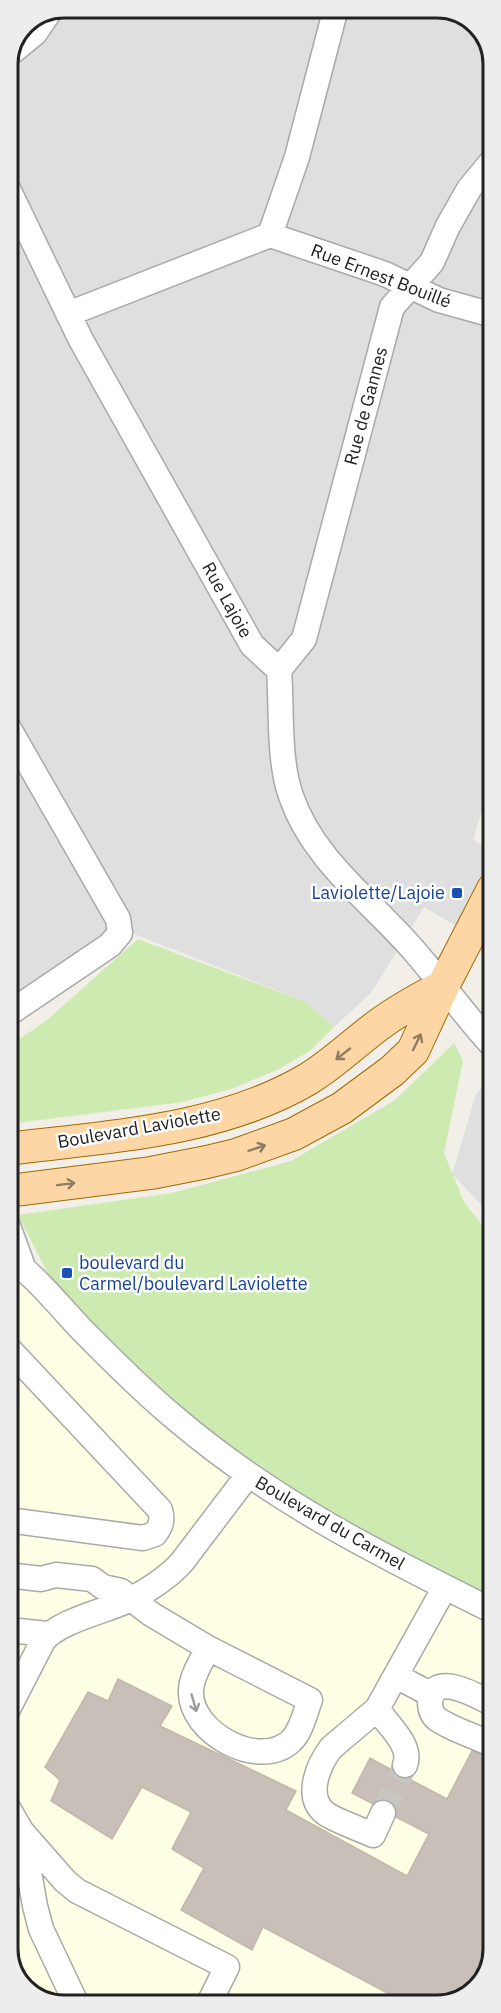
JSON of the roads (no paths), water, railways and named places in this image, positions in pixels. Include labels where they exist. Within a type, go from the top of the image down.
[{"type":"main road","points":[[18,1190],[180,1168],[236,1155],[294,1134],[320,1121],[367,1091],[409,1056],[483,909]]},
{"type":"main road","name":"Boulevard Laviolette","points":[[18,1148],[176,1126],[238,1110],[306,1080],[331,1064],[384,1021],[443,986]]},
{"type":"street","points":[[68,315],[270,236],[297,157],[333,18]]},
{"type":"street","points":[[25,41],[40,25]]},
{"type":"street","name":"Rue de Gannes","points":[[279,670],[304,639],[391,310],[432,262],[464,198],[483,172]]},
{"type":"street","name":"Rue Lajoie","points":[[18,210],[68,315],[252,645],[279,670]]},
{"type":"street","name":"Rue Ernest Bouillé","points":[[270,236],[385,274],[439,300],[483,312]]},
{"type":"street","points":[[279,670],[286,780],[298,814],[323,855],[408,944],[483,1035]]},
{"type":"street","points":[[18,744],[97,879],[121,929],[110,945],[18,1007]]},
{"type":"street","name":"Boulevard du Carmel","points":[[18,1264],[157,1402],[248,1475],[319,1521],[483,1606]]},
{"type":"street","points":[[18,1359],[160,1510],[162,1523],[155,1534],[143,1538],[18,1521]]},
{"type":"street","points":[[18,1690],[48,1634],[132,1599],[177,1567],[248,1475]]},
{"type":"street","points":[[18,1577],[41,1580],[56,1575],[92,1579],[103,1587],[121,1591],[151,1614],[208,1648],[310,1700],[296,1735],[284,1746],[273,1750],[256,1751],[230,1743],[207,1726],[196,1712],[192,1701],[192,1683],[208,1648]]},
{"type":"street","points":[[383,1813],[373,1835],[324,1813],[315,1796],[316,1776],[332,1748],[377,1709],[445,1587]]},
{"type":"street","points":[[18,1631],[48,1634]]},
{"type":"street","points":[[396,1676],[432,1695]]},
{"type":"street","points":[[483,1700],[452,1686],[440,1688],[432,1695],[430,1704],[430,1710],[437,1719],[483,1740]]},
{"type":"street","points":[[377,1709],[406,1750],[408,1759],[405,1765]]},
{"type":"street","points":[[18,1825],[77,1891],[227,1967],[213,1995]]},
{"type":"street","points":[[22,1832],[41,1929],[71,1995]]},
{"type":"street","points":[[28,1866],[57,1871]]},
{"type":"tunnel","points":[[383,1813],[405,1765]]},
{"type":"place","name":"Laviolette/Lajoie","points":[[457,893]]},
{"type":"place","name":"boulevard du Carmel/boulevard Laviolette","points":[[67,1273]]}]
